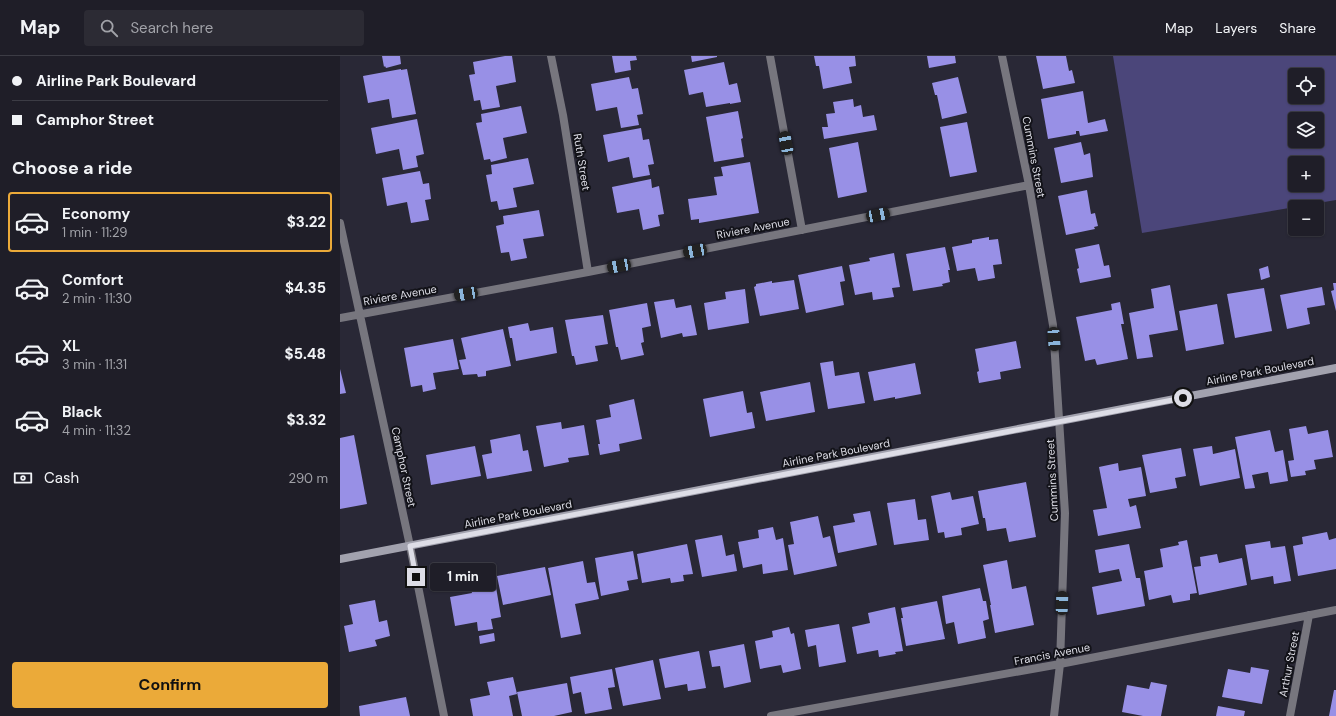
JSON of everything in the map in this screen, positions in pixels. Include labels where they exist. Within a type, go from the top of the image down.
[{"type":"street","name":"Ruth Street","points":[[551,56],[563,115],[588,272]]},
{"type":"street","points":[[770,56],[802,230]]},
{"type":"street","name":"Cummins Street","points":[[1002,56],[1029,185],[1053,325],[1065,512],[1060,664],[1054,716]]},
{"type":"street","name":"Riviere Avenue","points":[[340,318],[588,272],[1029,185]]},
{"type":"street","name":"Camphor Street","points":[[340,223],[410,546],[444,716]]},
{"type":"street","name":"Airline Park Boulevard","points":[[340,559],[1336,368]]},
{"type":"street","name":"Francis Avenue","points":[[771,716],[1060,664],[1336,610]]},
{"type":"street","name":"Arthur Street","points":[[1290,716],[1309,615]]},
{"type":"shaded area","points":[[1113,56],[1336,56],[1336,200],[1324,202],[1324,200],[1288,200],[1288,208],[1142,233]]},
{"type":"building","points":[[382,56],[400,56],[401,64],[386,68],[385,66],[384,67]]},
{"type":"building","points":[[512,56],[516,82],[496,86],[500,107],[482,110],[480,100],[474,101],[469,75],[475,74],[473,62]]},
{"type":"building","points":[[612,56],[636,56],[637,60],[630,61],[631,70],[615,73]]},
{"type":"building","points":[[691,56],[717,56],[717,57],[692,62]]},
{"type":"building","points":[[814,56],[855,56],[856,66],[849,67],[852,83],[823,89],[819,66],[816,66]]},
{"type":"building","points":[[927,56],[955,56],[956,63],[929,68]]},
{"type":"building","points":[[1036,56],[1066,56],[1069,71],[1072,70],[1075,83],[1043,89]]},
{"type":"building","points":[[724,62],[729,85],[737,83],[741,102],[706,107],[703,92],[689,95],[684,70]]},
{"type":"building","points":[[407,69],[416,114],[392,118],[389,99],[368,103],[363,76]]},
{"type":"building","points":[[629,77],[632,89],[638,88],[643,114],[637,115],[639,125],[621,128],[617,107],[596,111],[591,84]]},
{"type":"building","points":[[958,77],[967,113],[942,119],[937,95],[935,95],[932,83]]},
{"type":"building","points":[[1083,91],[1088,123],[1105,119],[1108,131],[1080,136],[1079,131],[1076,131],[1076,134],[1048,139],[1041,99]]},
{"type":"building","points":[[853,99],[854,107],[861,105],[863,117],[874,115],[877,130],[824,139],[822,127],[828,127],[826,114],[835,113],[833,102]]},
{"type":"building","points":[[521,106],[527,133],[503,138],[507,158],[491,162],[490,159],[484,160],[476,123],[482,122],[481,114]]},
{"type":"building","points":[[738,111],[743,138],[741,139],[744,157],[714,162],[706,117]]},
{"type":"building","points":[[417,119],[424,154],[416,156],[418,167],[403,170],[399,149],[376,154],[371,128]]},
{"type":"building","points":[[967,122],[977,172],[950,177],[940,127]]},
{"type":"building","points":[[641,128],[643,140],[649,139],[654,164],[648,165],[650,175],[633,178],[629,157],[608,162],[603,135]]},
{"type":"building","points":[[858,142],[867,192],[838,198],[829,148]]},
{"type":"building","points":[[1081,142],[1084,155],[1090,153],[1093,177],[1061,183],[1054,148]]},
{"type":"building","points":[[528,158],[534,184],[513,188],[517,207],[499,210],[497,201],[491,202],[486,175],[492,174],[491,165]]},
{"type":"building","points":[[750,162],[759,213],[699,223],[699,219],[691,220],[688,199],[717,195],[714,177],[723,176],[721,167]]},
{"type":"building","points":[[420,171],[423,184],[429,183],[431,199],[425,200],[429,220],[411,223],[407,202],[387,206],[382,178]]},
{"type":"building","points":[[651,179],[652,188],[659,186],[664,214],[658,215],[660,226],[643,230],[639,209],[617,213],[612,187]]},
{"type":"building","points":[[1087,190],[1091,214],[1095,213],[1098,226],[1094,227],[1095,229],[1066,235],[1058,196]]},
{"type":"building","points":[[539,210],[544,236],[523,239],[527,258],[511,261],[509,252],[501,253],[496,226],[504,224],[503,216]]},
{"type":"building","points":[[989,237],[989,240],[998,239],[1002,264],[993,265],[995,278],[978,281],[975,268],[957,271],[952,247],[972,243],[972,240]]},
{"type":"building","points":[[1099,244],[1104,266],[1109,265],[1111,277],[1080,283],[1075,249]]},
{"type":"building","points":[[945,247],[950,270],[948,270],[950,282],[942,284],[943,286],[913,291],[906,254]]},
{"type":"building","points":[[894,253],[900,287],[892,288],[894,297],[873,300],[872,292],[855,295],[849,265],[870,261],[869,258]]},
{"type":"building","points":[[842,266],[845,281],[840,282],[844,305],[806,313],[798,275]]},
{"type":"building","points":[[1268,266],[1270,277],[1261,280],[1259,269]]},
{"type":"building","points":[[794,280],[799,309],[760,316],[754,287],[756,284],[772,281],[772,283]]},
{"type":"building","points":[[1333,283],[1336,283],[1336,311],[1331,291],[1334,290]]},
{"type":"building","points":[[1170,285],[1178,330],[1149,335],[1153,357],[1137,359],[1129,313],[1154,308],[1151,289]]},
{"type":"building","points":[[1322,287],[1325,305],[1307,308],[1310,324],[1287,329],[1280,295]]},
{"type":"building","points":[[1264,288],[1272,331],[1235,338],[1227,294]]},
{"type":"building","points":[[745,289],[749,323],[708,330],[704,303],[726,299],[725,292]]},
{"type":"building","points":[[674,299],[676,308],[691,305],[697,335],[683,337],[682,333],[661,338],[654,302]]},
{"type":"building","points":[[1120,302],[1124,324],[1121,324],[1128,359],[1097,365],[1095,359],[1085,361],[1076,317],[1112,310],[1111,304]]},
{"type":"building","points":[[647,303],[651,326],[642,328],[644,342],[641,343],[644,355],[621,360],[618,347],[616,347],[609,310]]},
{"type":"building","points":[[1217,304],[1224,344],[1186,351],[1179,311]]},
{"type":"building","points":[[603,315],[608,344],[595,346],[598,361],[576,365],[574,356],[572,356],[565,320]]},
{"type":"building","points":[[528,323],[530,331],[553,327],[557,353],[516,361],[512,338],[510,338],[508,327]]},
{"type":"building","points":[[503,329],[511,366],[486,371],[486,376],[478,377],[477,374],[463,375],[459,360],[466,359],[461,338]]},
{"type":"building","points":[[453,339],[459,369],[433,373],[436,389],[423,392],[422,385],[411,387],[404,348]]},
{"type":"building","points":[[1016,341],[1021,368],[1000,372],[1001,379],[979,383],[977,372],[979,371],[975,349]]},
{"type":"building","points":[[833,361],[835,376],[859,372],[865,403],[828,409],[820,363]]},
{"type":"building","points":[[915,363],[921,394],[874,401],[868,372]]},
{"type":"building","points":[[340,369],[346,393],[340,394]]},
{"type":"building","points":[[810,382],[815,412],[766,421],[760,392]]},
{"type":"building","points":[[743,391],[747,413],[752,412],[755,428],[710,437],[703,399]]},
{"type":"building","points":[[634,399],[642,439],[619,444],[620,451],[600,455],[598,444],[600,444],[596,420],[611,417],[609,405]]},
{"type":"building","points":[[561,422],[562,429],[584,425],[589,455],[568,458],[569,462],[544,467],[536,426]]},
{"type":"building","points":[[1306,426],[1308,434],[1328,430],[1333,457],[1314,460],[1316,469],[1305,471],[1306,475],[1291,477],[1288,461],[1294,460],[1289,429]]},
{"type":"building","points":[[1270,430],[1275,452],[1283,450],[1288,481],[1270,484],[1268,472],[1252,475],[1255,488],[1245,489],[1235,437]]},
{"type":"building","points":[[520,434],[523,451],[528,450],[532,471],[487,479],[482,455],[492,453],[490,440]]},
{"type":"building","points":[[354,435],[367,504],[340,509],[340,438]]},
{"type":"building","points":[[475,446],[481,476],[431,485],[426,455]]},
{"type":"building","points":[[1212,446],[1213,454],[1235,449],[1240,478],[1200,486],[1193,449]]},
{"type":"building","points":[[1181,448],[1186,476],[1175,478],[1177,488],[1150,493],[1142,455]]},
{"type":"building","points":[[1118,463],[1119,471],[1141,467],[1146,496],[1128,499],[1130,507],[1136,505],[1141,528],[1098,536],[1093,510],[1107,508],[1099,467]]},
{"type":"building","points":[[1026,482],[1036,537],[1009,542],[1006,528],[987,531],[978,491]]},
{"type":"building","points":[[950,492],[952,500],[973,496],[979,524],[961,528],[962,535],[945,538],[944,532],[938,533],[931,496]]},
{"type":"building","points":[[915,499],[918,520],[926,519],[929,540],[894,545],[887,503]]},
{"type":"building","points":[[870,511],[877,545],[838,553],[833,526],[855,522],[853,514]]},
{"type":"building","points":[[818,516],[823,538],[830,536],[837,566],[794,575],[788,545],[794,544],[790,522]]},
{"type":"building","points":[[773,527],[776,540],[783,538],[788,570],[763,574],[762,564],[743,568],[738,542],[759,538],[758,530]]},
{"type":"building","points":[[1327,532],[1329,540],[1336,538],[1336,569],[1298,576],[1293,546],[1303,544],[1302,537]]},
{"type":"building","points":[[722,535],[726,556],[734,554],[737,571],[702,577],[695,540]]},
{"type":"building","points":[[1187,540],[1197,593],[1190,594],[1190,600],[1173,603],[1171,595],[1149,600],[1144,571],[1163,567],[1160,549],[1179,545],[1178,542]]},
{"type":"building","points":[[1270,541],[1271,548],[1285,546],[1291,581],[1274,584],[1273,576],[1251,580],[1245,545]]},
{"type":"building","points":[[687,544],[693,574],[683,575],[684,581],[671,583],[670,578],[642,583],[637,554]]},
{"type":"building","points":[[1129,544],[1136,578],[1140,578],[1145,606],[1097,615],[1092,587],[1122,581],[1119,569],[1099,573],[1095,550]]},
{"type":"building","points":[[633,551],[638,579],[627,581],[629,590],[601,596],[595,558]]},
{"type":"building","points":[[1217,554],[1219,563],[1242,558],[1247,585],[1199,595],[1194,567],[1201,566],[1200,557]]},
{"type":"building","points":[[1007,560],[1012,589],[1026,586],[1034,625],[995,633],[983,565]]},
{"type":"building","points":[[583,561],[587,583],[595,582],[599,599],[575,604],[581,634],[561,638],[548,568]]},
{"type":"building","points":[[545,567],[551,595],[503,605],[497,576]]},
{"type":"building","points":[[488,582],[489,588],[496,587],[501,617],[491,619],[493,629],[478,631],[477,622],[455,626],[450,597],[472,593],[470,586]]},
{"type":"building","points":[[980,588],[983,601],[986,601],[989,619],[983,621],[986,638],[958,644],[954,622],[946,624],[942,596]]},
{"type":"building","points":[[375,600],[379,622],[387,620],[390,636],[375,640],[377,646],[349,652],[344,626],[353,624],[349,605]]},
{"type":"building","points":[[937,601],[945,639],[906,646],[901,618],[903,618],[901,608]]},
{"type":"building","points":[[895,607],[903,651],[895,652],[896,654],[879,657],[878,650],[857,654],[852,627],[870,623],[868,613]]},
{"type":"building","points":[[839,624],[846,662],[819,667],[816,645],[808,647],[805,630]]},
{"type":"building","points":[[789,627],[791,634],[794,633],[801,669],[783,673],[781,665],[760,669],[755,641],[773,637],[772,631]]},
{"type":"building","points":[[494,633],[495,641],[480,644],[479,636]]},
{"type":"building","points":[[744,644],[751,682],[724,688],[720,666],[712,667],[709,651]]},
{"type":"building","points":[[699,651],[706,688],[688,691],[687,684],[665,688],[659,659]]},
{"type":"building","points":[[653,660],[661,699],[623,706],[615,668]]},
{"type":"building","points":[[1251,667],[1269,670],[1262,704],[1222,697],[1228,669],[1250,673]]},
{"type":"building","points":[[612,669],[615,687],[608,688],[612,709],[585,714],[581,692],[573,694],[570,677]]},
{"type":"building","points":[[513,677],[517,694],[509,696],[513,716],[473,716],[470,699],[490,695],[487,682]]},
{"type":"building","points":[[1151,682],[1167,685],[1161,716],[1143,716],[1122,712],[1127,685],[1149,689]]},
{"type":"building","points":[[567,683],[572,712],[554,716],[522,716],[517,692]]},
{"type":"building","points":[[1334,690],[1336,690],[1336,716],[1329,716]]},
{"type":"building","points":[[406,697],[410,716],[360,716],[359,706]]},
{"type":"building","points":[[1218,706],[1245,711],[1244,716],[1216,716]]},
{"type":"route","points":[[416,577],[410,546],[1183,398]]}]
